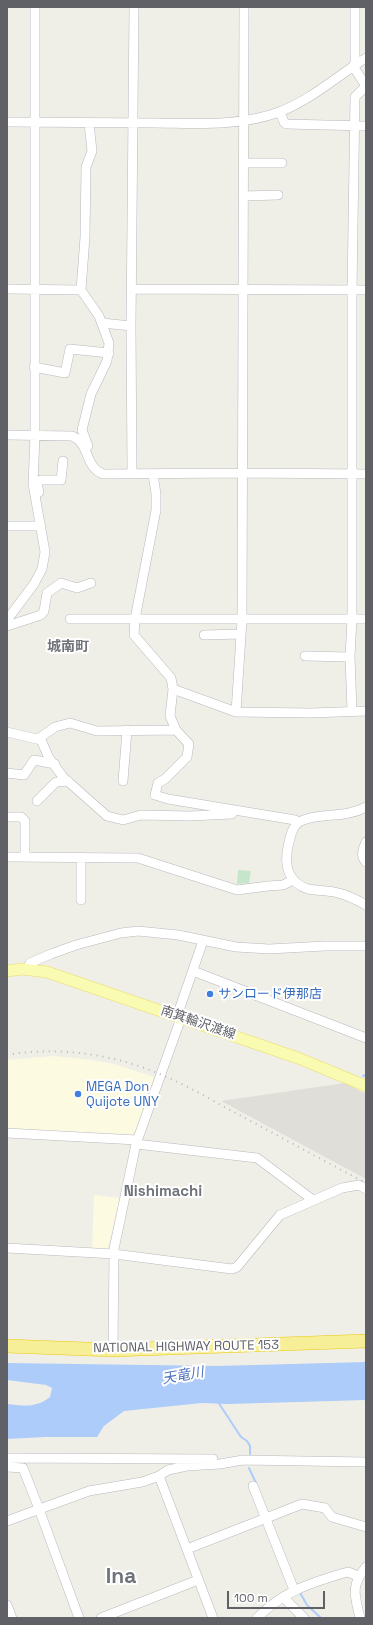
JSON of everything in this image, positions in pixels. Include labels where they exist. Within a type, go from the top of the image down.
[{"type":"highway","name":"NATIONAL HIGHWAY ROUTE 153","points":[[7,1346],[113,1350],[366,1341]]},
{"type":"main road","name":"南箕輪沢渡線","points":[[7,971],[27,970],[47,972],[298,1058],[366,1086]]},
{"type":"street","points":[[7,620],[34,584],[42,569],[45,552],[33,484],[35,436],[35,7]]},
{"type":"street","points":[[132,474],[131,326],[134,7]]},
{"type":"street","points":[[236,712],[242,620],[244,7]]},
{"type":"street","points":[[352,711],[350,657],[352,619],[352,290],[355,97],[366,86],[354,66],[355,7]]},
{"type":"street","points":[[7,122],[191,123],[259,119],[280,112],[298,103],[366,58]]},
{"type":"street","points":[[280,112],[286,124],[366,126]]},
{"type":"street","points":[[88,458],[90,452],[82,430],[91,394],[107,361],[109,353],[109,343],[102,323],[81,290],[85,237],[86,167],[92,151],[89,123]]},
{"type":"street","points":[[244,163],[282,163]]},
{"type":"street","points":[[244,196],[278,195]]},
{"type":"street","points":[[7,289],[81,290]]},
{"type":"street","points":[[132,290],[366,290]]},
{"type":"street","points":[[102,323],[131,326]]},
{"type":"street","points":[[34,367],[65,373],[70,349],[109,353]]},
{"type":"street","points":[[7,435],[72,436],[81,441],[93,469],[103,474],[242,472],[366,474]]},
{"type":"street","points":[[39,515],[42,513],[37,483],[41,480],[61,480],[63,461]]},
{"type":"street","points":[[153,474],[156,494],[156,510],[135,620],[134,635],[171,678],[173,689],[170,716],[176,730],[189,744],[187,757],[165,779],[158,783],[155,795],[168,799],[299,822],[307,819],[344,815],[366,806]]},
{"type":"street","points":[[7,526],[41,526]]},
{"type":"street","points":[[7,626],[41,615],[44,611],[47,593],[61,583],[77,588],[92,583]]},
{"type":"street","points":[[70,618],[135,620],[366,619]]},
{"type":"street","points":[[204,636],[241,634]]},
{"type":"street","points":[[304,656],[350,657]]},
{"type":"street","points":[[173,689],[236,712],[311,713],[366,711]]},
{"type":"street","points":[[38,739],[55,727],[70,723],[97,731],[176,730]]},
{"type":"street","points":[[123,781],[127,730]]},
{"type":"street","points":[[7,732],[41,740],[49,758],[55,764],[63,777],[106,816],[123,820],[141,815],[190,816],[248,813]]},
{"type":"street","points":[[7,773],[24,775],[34,760],[55,764]]},
{"type":"street","points":[[37,801],[56,782],[68,781]]},
{"type":"street","points":[[7,817],[21,817],[25,821],[25,857]]},
{"type":"street","points":[[299,822],[292,832],[286,858],[287,867],[293,880],[300,886],[308,889],[344,894],[366,905]]},
{"type":"street","points":[[366,842],[362,855],[366,862]]},
{"type":"street","points":[[7,857],[138,858],[237,890],[283,885],[293,880]]},
{"type":"street","points":[[81,857],[81,900]]},
{"type":"street","points":[[27,970],[30,963],[50,954],[121,933],[138,931],[178,935],[236,947],[269,950],[325,946],[366,946]]},
{"type":"street","points":[[113,1350],[114,1254],[137,1142],[203,941]]},
{"type":"street","points":[[193,971],[366,1038]]},
{"type":"street","points":[[7,1133],[137,1142],[257,1158],[313,1200]]},
{"type":"street","points":[[7,1248],[114,1254],[232,1269],[237,1267],[280,1215],[342,1188],[359,1185],[366,1189]]},
{"type":"street","points":[[7,1458],[220,1459],[229,1463]]},
{"type":"street","points":[[7,1520],[89,1491],[142,1482],[159,1476],[168,1470],[187,1466],[229,1463],[243,1460],[366,1462]]},
{"type":"street","points":[[7,1467],[23,1468],[79,1618]]},
{"type":"street","points":[[159,1476],[213,1618]]},
{"type":"street","points":[[252,1486],[268,1518],[296,1589]]},
{"type":"street","points":[[187,1549],[302,1504],[325,1508],[332,1517],[366,1527]]},
{"type":"street","points":[[360,1618],[355,1592],[358,1576],[366,1567]]},
{"type":"street","points":[[257,1618],[273,1603],[296,1589],[348,1572],[358,1576]]},
{"type":"street","points":[[101,1618],[198,1580]]},
{"type":"street","points":[[283,1596],[304,1618]]},
{"type":"street","points":[[7,1605],[12,1618]]},
{"type":"shaded area","name":"MEGA Don Quijote UNY","points":[[54,1056],[114,1064],[154,1077],[136,1132],[132,1135],[7,1130],[7,1060]]},
{"type":"shaded area","points":[[345,1083],[366,1094],[366,1179],[221,1101]]},
{"type":"shaded area","points":[[94,1195],[120,1198],[107,1251],[92,1250]]},
{"type":"green space","points":[[238,870],[251,871],[249,883],[237,884]]},
{"type":"water","name":"天竜川","points":[[366,1362],[366,1400],[228,1404],[202,1403],[124,1411],[104,1426],[97,1437],[7,1439],[7,1404],[24,1406],[35,1405],[50,1397],[52,1388],[46,1385],[7,1380],[7,1363],[216,1366]]},
{"type":"waterway","points":[[218,1402],[241,1437],[247,1441],[250,1446],[250,1454]]},
{"type":"waterway","points":[[249,1468],[256,1483]]},
{"type":"waterway","points":[[299,1591],[307,1605],[321,1618]]},
{"type":"railway","points":[[7,1055],[26,1052],[66,1052],[105,1057],[144,1068],[194,1090],[366,1183]]},
{"type":"place","name":"サンロード伊那店","points":[[210,994]]},
{"type":"place","name":"MEGA Don Quijote UNY","points":[[78,1094]]},
{"type":"district","name":"城南町","points":[[68,647]]},
{"type":"district","name":"Nishimachi","points":[[163,1192]]},
{"type":"district","name":"Ina","points":[[121,1577]]}]
